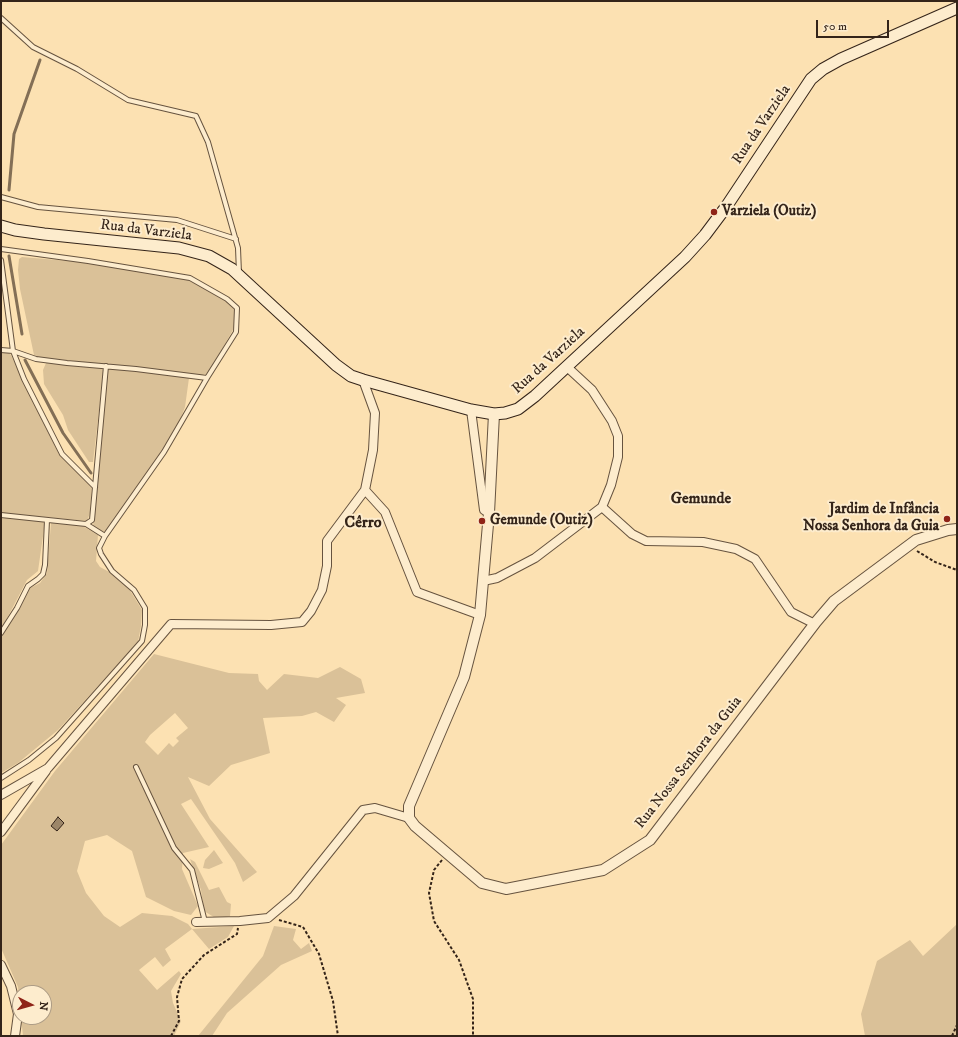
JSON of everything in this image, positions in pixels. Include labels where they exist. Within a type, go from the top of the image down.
[{"type":"main road","name":"Rua da Varziela","points":[[1,226],[15,230],[44,234],[179,248],[209,256],[232,269],[336,365],[352,376],[472,410],[494,414],[518,409],[535,396],[680,262],[705,235],[811,79],[823,69],[841,59],[957,8]]},
{"type":"street","points":[[483,581],[497,578],[534,558],[602,506],[612,485],[618,458],[618,436],[612,421],[592,390],[566,366]]},
{"type":"street","points":[[1,832],[48,768],[171,624],[271,625],[302,622],[311,611],[322,590],[327,566],[327,541],[365,490],[374,450],[375,413],[363,380]]},
{"type":"street","points":[[472,410],[484,510],[489,513]]},
{"type":"street","points":[[196,922],[240,921],[268,918],[294,896],[363,810],[375,808],[409,818],[409,806],[413,795],[440,736],[464,677],[480,615],[489,513],[494,414]]},
{"type":"street","points":[[365,490],[385,512],[417,592],[480,615]]},
{"type":"street","points":[[602,506],[632,534],[646,541],[703,542],[736,549],[755,559],[791,612],[814,624]]},
{"type":"street","name":"Rua Nossa Senhora da Guia","points":[[409,818],[415,826],[482,883],[506,888],[603,870],[650,840],[814,624],[834,601],[912,543],[948,530],[957,530]]},
{"type":"street","points":[[1,795],[48,768]]},
{"type":"street","points":[[1,965],[11,986],[18,1014],[15,1036]]},
{"type":"lane","points":[[1,18],[33,47],[77,69],[128,100],[196,116],[208,142],[236,239],[238,248],[239,275]]},
{"type":"lane","points":[[1,197],[38,207],[177,220],[236,239]]},
{"type":"lane","points":[[1,249],[88,261],[190,278],[227,299],[237,308],[236,332],[207,378],[164,452],[105,536],[99,548],[101,554],[112,571],[134,590],[145,608],[145,625],[142,641],[56,738],[29,760],[1,778]]},
{"type":"lane","points":[[1,260],[13,351],[24,379],[62,454],[95,487]]},
{"type":"lane","points":[[1,350],[13,351],[36,359],[207,378]]},
{"type":"lane","points":[[86,524],[92,520],[106,366]]},
{"type":"lane","points":[[1,515],[86,524],[105,536]]},
{"type":"lane","points":[[1,633],[17,608],[28,586],[38,580],[43,574],[45,565],[47,520]]},
{"type":"lane","points":[[136,767],[174,848],[192,870],[205,922]]},
{"type":"path","points":[[912,543],[917,552],[935,562],[957,570]]},
{"type":"path","points":[[448,853],[434,870],[428,893],[434,921],[460,960],[473,999],[473,1036]]},
{"type":"path","points":[[268,918],[286,921],[303,927],[319,954],[333,1001],[338,1036]]},
{"type":"path","points":[[171,1036],[179,1021],[178,997],[182,979],[204,956],[237,934],[240,921]]},
{"type":"path","points":[[952,1036],[957,1025]]},
{"type":"shaded area","points":[[22,257],[93,263],[187,279],[223,299],[234,309],[234,328],[212,367],[206,374],[201,375],[38,357],[34,355],[20,289],[18,270],[19,259]]},
{"type":"shaded area","points":[[1,352],[9,353],[11,355],[59,454],[92,486],[90,513],[87,521],[1,513]]},
{"type":"shaded area","points":[[46,363],[104,368],[93,462],[89,462],[68,430],[63,415],[44,384],[43,370]]},
{"type":"shaded area","points":[[108,368],[144,371],[189,378],[185,407],[179,423],[160,455],[105,532],[93,527]]},
{"type":"shaded area","points":[[1,517],[45,522],[38,571],[27,580],[1,630]]},
{"type":"shaded area","points":[[51,523],[81,525],[98,535],[96,561],[100,567],[113,574],[128,587],[142,610],[138,642],[58,730],[18,763],[1,773],[1,637],[28,589],[40,583],[47,573]]},
{"type":"shaded area","points":[[154,654],[229,673],[258,674],[259,681],[267,690],[284,674],[318,678],[340,667],[361,679],[365,693],[336,698],[346,705],[334,722],[316,712],[302,716],[263,718],[270,753],[231,765],[209,786],[188,777],[210,819],[257,872],[243,882],[235,863],[191,799],[181,804],[209,847],[183,853],[182,869],[198,906],[191,915],[174,911],[146,897],[132,851],[107,835],[85,841],[77,871],[86,893],[104,916],[120,927],[142,913],[172,916],[188,924],[192,929],[165,949],[171,960],[163,967],[155,957],[139,970],[157,990],[179,971],[181,974],[171,991],[173,1003],[181,1021],[174,1036],[23,1036],[22,1025],[52,1025],[52,985],[17,985],[1,948],[1,845],[55,771]],"holes":[[[175,713],[188,728],[176,738],[179,741],[173,747],[169,743],[158,755],[145,742],[150,735]]]},
{"type":"shaded area","points":[[214,850],[223,863],[209,869],[203,868],[205,860]]},
{"type":"shaded area","points":[[190,859],[195,862],[209,890],[219,887],[227,902],[231,904],[230,916],[217,919],[204,911],[201,890]]},
{"type":"shaded area","points":[[957,924],[957,1036],[865,1036],[861,1014],[877,961],[910,940],[923,956]]},
{"type":"shaded area","points":[[234,926],[228,937],[209,949],[192,929]]},
{"type":"shaded area","points":[[274,926],[296,929],[293,940],[301,949],[309,943],[312,951],[281,965],[227,1013],[212,1036],[198,1036],[263,956]]},
{"type":"building","points":[[58,817],[64,823],[57,831],[51,826]]},
{"type":"waterway","points":[[9,190],[14,134],[40,60]]},
{"type":"waterway","points":[[9,256],[22,334]]},
{"type":"waterway","points":[[25,360],[63,433],[91,473]]},
{"type":"place","name":"Varziela (Outiz)","points":[[714,212]]},
{"type":"place","name":"Jardim de Infância Nossa Senhora da Guia","points":[[947,519]]},
{"type":"place","name":"Gemunde (Outiz)","points":[[482,521]]},
{"type":"district","name":"Gemunde","points":[[701,500]]},
{"type":"district","name":"Cêrro","points":[[363,524]]}]
